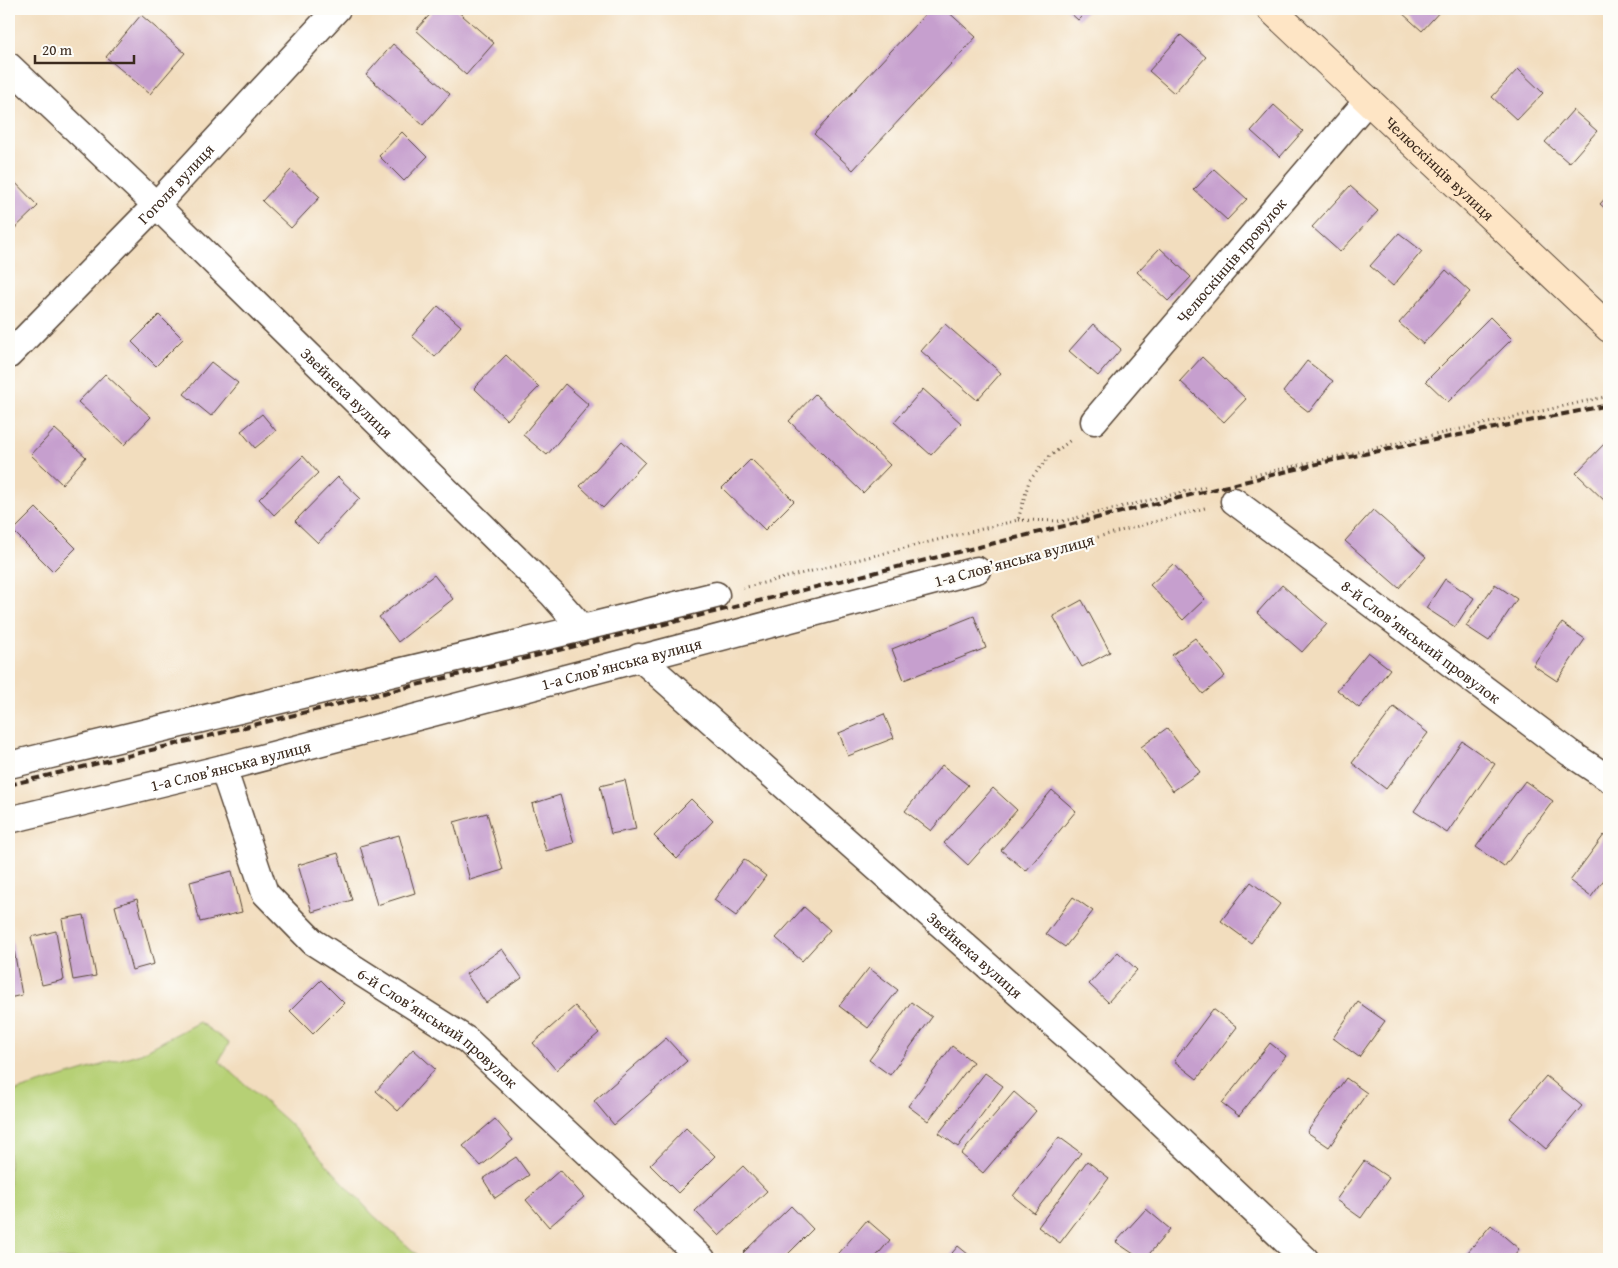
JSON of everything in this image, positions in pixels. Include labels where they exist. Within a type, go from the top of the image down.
[{"type":"street","name":"Гоголя вулиця","points":[[9,355],[156,205],[337,9]]},
{"type":"street","name":"Челюскінців вулиця","points":[[1271,9],[1609,328]]},
{"type":"street","name":"Звейнека вулиця","points":[[9,66],[156,205],[552,594],[582,628]]},
{"type":"street","name":"Челюскінців провулок","points":[[1094,421],[1368,100]]},
{"type":"street","name":"8-й Слов’янський провулок","points":[[1239,489],[1570,753],[1609,779]]},
{"type":"street","name":"1-а Слов’янська вулиця","points":[[9,820],[223,768],[639,657],[977,570]]},
{"type":"street","points":[[9,765],[716,595]]},
{"type":"street","name":"Звейнека вулиця","points":[[639,657],[1104,1069],[1305,1259]]},
{"type":"street","name":"6-й Слов’янський провулок","points":[[223,768],[265,894],[313,942],[467,1040],[702,1259]]},
{"type":"path","name":"1-а Слов’янська вулиця","points":[[977,570],[1239,489],[1309,462],[1609,396]]},
{"type":"path","points":[[1018,520],[1028,481],[1049,457],[1094,421]]},
{"type":"path","points":[[716,595],[1018,520],[1063,521],[1214,484]]},
{"type":"green space","points":[[199,1022],[229,1043],[219,1061],[290,1124],[373,1215],[422,1259],[9,1259],[9,1093],[141,1053]]},
{"type":"building","points":[[435,9],[455,9],[494,43],[466,75],[416,30]]},
{"type":"building","points":[[930,9],[945,9],[976,37],[853,170],[814,134]]},
{"type":"building","points":[[1066,9],[1089,9],[1078,20]]},
{"type":"building","points":[[1403,9],[1442,9],[1422,31],[1401,12]]},
{"type":"building","points":[[141,15],[185,53],[150,94],[106,57]]},
{"type":"building","points":[[1181,35],[1206,57],[1174,93],[1149,71]]},
{"type":"building","points":[[393,44],[450,94],[423,125],[366,75]]},
{"type":"building","points":[[1518,69],[1543,93],[1517,120],[1492,97]]},
{"type":"building","points":[[1274,105],[1303,131],[1280,157],[1251,131]]},
{"type":"building","points":[[1573,110],[1597,131],[1569,163],[1545,142]]},
{"type":"building","points":[[402,132],[427,157],[404,181],[379,156]]},
{"type":"building","points":[[1214,169],[1247,199],[1227,220],[1194,190]]},
{"type":"building","points":[[291,170],[320,197],[291,228],[262,201]]},
{"type":"building","points":[[9,176],[38,206],[9,234]]},
{"type":"building","points":[[1350,186],[1378,211],[1340,252],[1312,227]]},
{"type":"building","points":[[1609,194],[1609,212],[1600,204]]},
{"type":"building","points":[[1399,233],[1422,251],[1393,286],[1370,266]]},
{"type":"building","points":[[1160,248],[1191,277],[1168,301],[1137,272]]},
{"type":"building","points":[[1446,270],[1470,292],[1423,344],[1399,323]]},
{"type":"building","points":[[438,306],[461,326],[435,357],[412,336]]},
{"type":"building","points":[[159,315],[183,339],[156,366],[132,342]]},
{"type":"building","points":[[1490,317],[1512,339],[1448,402],[1426,381]]},
{"type":"building","points":[[945,324],[1001,373],[977,400],[921,351]]},
{"type":"building","points":[[1093,324],[1121,349],[1098,376],[1069,351]]},
{"type":"building","points":[[506,355],[539,387],[507,420],[474,388]]},
{"type":"building","points":[[1202,357],[1246,399],[1224,422],[1180,381]]},
{"type":"building","points":[[1307,361],[1333,381],[1309,412],[1283,392]]},
{"type":"building","points":[[211,362],[238,383],[211,416],[184,394]]},
{"type":"building","points":[[105,374],[151,417],[124,445],[78,402]]},
{"type":"building","points":[[565,384],[589,405],[547,455],[523,435]]},
{"type":"building","points":[[923,389],[961,423],[931,455],[894,422]]},
{"type":"building","points":[[815,394],[890,465],[863,493],[789,421]]},
{"type":"building","points":[[262,414],[276,431],[255,448],[241,431]]},
{"type":"building","points":[[55,429],[86,457],[62,484],[31,455]]},
{"type":"building","points":[[622,441],[645,462],[603,508],[580,486]]},
{"type":"building","points":[[1606,442],[1609,445],[1609,505],[1576,473]]},
{"type":"building","points":[[303,456],[318,473],[274,515],[259,499]]},
{"type":"building","points":[[751,459],[794,501],[765,530],[722,488]]},
{"type":"building","points":[[338,477],[360,498],[318,543],[295,521]]},
{"type":"building","points":[[36,508],[76,548],[53,571],[13,531]]},
{"type":"building","points":[[1373,510],[1426,557],[1399,588],[1345,541]]},
{"type":"building","points":[[1173,564],[1205,599],[1183,620],[1150,585]]},
{"type":"building","points":[[434,575],[453,599],[398,642],[379,617]]},
{"type":"building","points":[[1445,579],[1474,598],[1455,627],[1426,608]]},
{"type":"building","points":[[1495,584],[1517,599],[1489,641],[1466,626]]},
{"type":"building","points":[[1282,585],[1327,624],[1302,652],[1257,613]]},
{"type":"building","points":[[1082,600],[1110,652],[1082,667],[1053,616]]},
{"type":"building","points":[[974,616],[986,648],[904,680],[892,649]]},
{"type":"building","points":[[1562,623],[1585,639],[1557,681],[1533,665]]},
{"type":"building","points":[[1195,638],[1225,676],[1203,694],[1172,655]]},
{"type":"building","points":[[1368,652],[1390,669],[1359,708],[1337,690]]},
{"type":"building","points":[[1394,707],[1428,733],[1386,789],[1352,763]]},
{"type":"building","points":[[884,714],[894,738],[848,756],[839,733]]},
{"type":"building","points":[[1167,728],[1200,772],[1173,791],[1141,747]]},
{"type":"building","points":[[1462,741],[1495,764],[1447,833],[1414,811]]},
{"type":"building","points":[[942,765],[968,785],[931,831],[905,811]]},
{"type":"building","points":[[625,780],[636,829],[611,834],[600,786]]},
{"type":"building","points":[[1525,781],[1553,801],[1504,867],[1476,847]]},
{"type":"building","points":[[993,788],[1017,810],[968,865],[944,843]]},
{"type":"building","points":[[1052,790],[1076,811],[1026,871],[1001,850]]},
{"type":"building","points":[[560,795],[574,843],[546,851],[532,804]]},
{"type":"building","points":[[691,799],[713,821],[677,859],[654,836]]},
{"type":"building","points":[[487,813],[503,870],[470,880],[454,822]]},
{"type":"building","points":[[399,835],[415,893],[377,905],[360,846]]},
{"type":"building","points":[[1604,835],[1609,839],[1609,873],[1591,897],[1570,881]]},
{"type":"building","points":[[338,853],[352,900],[312,912],[298,865]]},
{"type":"building","points":[[744,859],[766,876],[736,916],[714,900]]},
{"type":"building","points":[[232,871],[242,912],[200,922],[190,882]]},
{"type":"building","points":[[1251,882],[1280,904],[1251,943],[1221,921]]},
{"type":"building","points":[[1073,897],[1093,911],[1065,947],[1046,934]]},
{"type":"building","points":[[137,899],[154,964],[132,970],[115,906]]},
{"type":"building","points":[[804,907],[830,930],[802,961],[776,938]]},
{"type":"building","points":[[84,915],[96,976],[73,980],[62,919]]},
{"type":"building","points":[[56,931],[64,980],[42,985],[31,937]]},
{"type":"building","points":[[12,939],[22,995],[9,998],[9,940]]},
{"type":"building","points":[[502,949],[522,978],[486,1003],[466,974]]},
{"type":"building","points":[[1118,952],[1137,970],[1108,1002],[1089,984]]},
{"type":"building","points":[[869,968],[898,990],[868,1028],[839,1006]]},
{"type":"building","points":[[321,980],[344,1003],[313,1034],[290,1011]]},
{"type":"building","points":[[911,1002],[932,1017],[890,1075],[869,1060]]},
{"type":"building","points":[[1358,1002],[1385,1021],[1359,1057],[1333,1038]]},
{"type":"building","points":[[575,1006],[599,1033],[556,1070],[533,1043]]},
{"type":"building","points":[[1213,1009],[1237,1027],[1197,1079],[1174,1061]]},
{"type":"building","points":[[666,1038],[687,1061],[614,1125],[594,1101]]},
{"type":"building","points":[[1270,1043],[1286,1056],[1239,1116],[1222,1103]]},
{"type":"building","points":[[952,1046],[973,1062],[928,1121],[908,1106]]},
{"type":"building","points":[[413,1049],[435,1069],[398,1111],[376,1091]]},
{"type":"building","points":[[985,1073],[1003,1086],[958,1147],[939,1133]]},
{"type":"building","points":[[1546,1076],[1582,1106],[1546,1149],[1510,1118]]},
{"type":"building","points":[[1346,1078],[1367,1093],[1329,1147],[1307,1132]]},
{"type":"building","points":[[1014,1092],[1036,1111],[983,1173],[961,1154]]},
{"type":"building","points":[[495,1119],[513,1140],[481,1166],[463,1146]]},
{"type":"building","points":[[686,1128],[715,1156],[678,1193],[650,1165]]},
{"type":"building","points":[[1059,1137],[1081,1153],[1034,1213],[1013,1196]]},
{"type":"building","points":[[516,1157],[529,1175],[495,1198],[483,1179]]},
{"type":"building","points":[[1087,1161],[1109,1178],[1060,1243],[1038,1227]]},
{"type":"building","points":[[1364,1161],[1389,1178],[1361,1218],[1336,1200]]},
{"type":"building","points":[[743,1166],[767,1191],[719,1236],[695,1211]]},
{"type":"building","points":[[560,1170],[584,1197],[549,1227],[526,1200]]},
{"type":"building","points":[[791,1206],[813,1229],[783,1259],[749,1259],[743,1253]]},
{"type":"building","points":[[1146,1209],[1170,1229],[1145,1259],[1141,1259],[1116,1242]]},
{"type":"building","points":[[867,1220],[890,1240],[874,1259],[834,1259]]},
{"type":"building","points":[[1491,1225],[1519,1249],[1511,1259],[1462,1259]]},
{"type":"building","points":[[958,1246],[974,1259],[947,1259]]},
{"type":"railway","points":[[9,785],[1329,461],[1609,405]]}]
